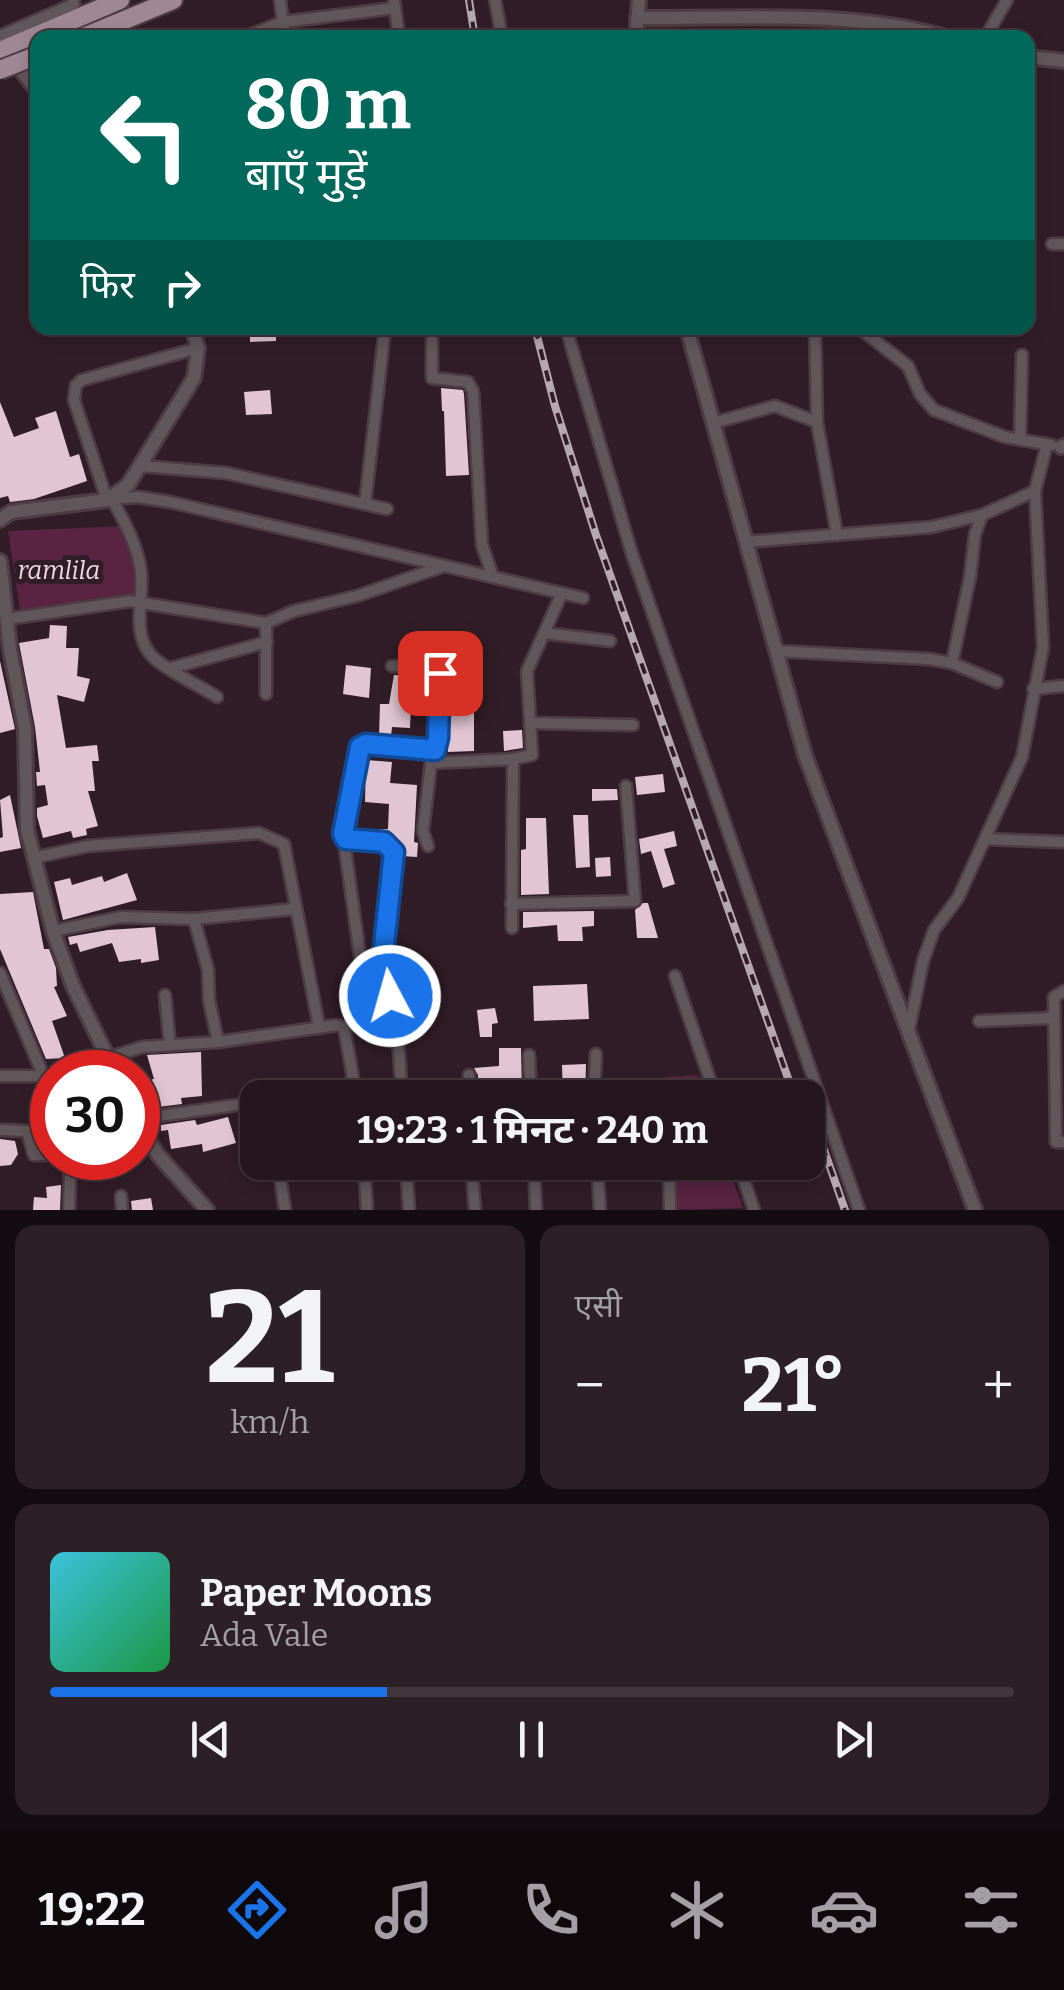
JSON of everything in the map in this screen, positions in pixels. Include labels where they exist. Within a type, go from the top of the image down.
[{"type":"main road","points":[[51,30],[120,0]]},
{"type":"main road","points":[[100,30],[173,0]]},
{"type":"main road","points":[[0,52],[30,39]]},
{"type":"main road","points":[[0,68],[30,58]]},
{"type":"street","points":[[280,0],[284,30]]},
{"type":"street","points":[[495,0],[501,30]]},
{"type":"street","points":[[636,30],[639,0]]},
{"type":"street","points":[[990,30],[1007,0]]},
{"type":"street","points":[[0,36],[77,1]]},
{"type":"street","points":[[262,30],[283,22],[394,4],[398,30]]},
{"type":"street","points":[[637,18],[803,19],[895,30]]},
{"type":"street","points":[[1035,58],[1064,60]]},
{"type":"street","points":[[0,68],[16,64],[30,82]]},
{"type":"street","points":[[110,500],[142,466],[194,378],[198,348],[194,335]]},
{"type":"street","points":[[432,335],[432,378],[468,382],[473,391],[482,545],[493,577]]},
{"type":"street","points":[[568,335],[632,554],[859,1210]]},
{"type":"street","points":[[689,335],[805,755],[975,1210]]},
{"type":"street","points":[[815,335],[817,422],[837,534]]},
{"type":"street","points":[[868,335],[908,366],[920,394],[934,410],[1020,440],[1058,446],[1035,492],[1044,647],[1022,757],[958,898],[934,930],[922,961],[909,1029]]},
{"type":"street","points":[[364,504],[384,337]]},
{"type":"street","points":[[198,348],[82,380],[76,385],[74,400],[110,500],[137,554],[142,638],[148,652],[160,664],[217,697]]},
{"type":"street","points":[[1020,440],[1022,356]]},
{"type":"street","points":[[713,423],[776,406],[817,422]]},
{"type":"street","points":[[142,466],[226,473],[387,509]]},
{"type":"street","points":[[746,542],[932,527],[982,515],[1035,492]]},
{"type":"street","points":[[1,515],[138,497],[583,598]]},
{"type":"street","points":[[952,663],[975,534],[982,515]]},
{"type":"street","points":[[0,561],[8,619],[5,650],[25,729],[27,830],[52,931],[104,1050]]},
{"type":"street","points":[[8,619],[84,606],[140,603],[266,624],[304,607],[357,596],[444,566]]},
{"type":"street","points":[[431,763],[532,755],[527,671],[562,593]]},
{"type":"street","points":[[266,624],[266,694]]},
{"type":"street","points":[[544,633],[610,641]]},
{"type":"street","points":[[172,668],[266,642]]},
{"type":"street","points":[[776,651],[930,658],[996,682]]},
{"type":"street","points":[[392,666],[438,668],[438,738],[423,831],[428,846]]},
{"type":"street","points":[[1034,690],[1064,686]]},
{"type":"street","points":[[530,723],[633,725]]},
{"type":"street","points":[[360,956],[343,834],[360,747],[366,744],[435,750]]},
{"type":"street","points":[[512,928],[513,758]]},
{"type":"street","points":[[512,904],[635,901],[626,786]]},
{"type":"street","points":[[33,858],[88,846],[259,833],[284,844],[319,1026]]},
{"type":"street","points":[[346,839],[384,842],[394,852],[383,955],[401,1080]]},
{"type":"street","points":[[986,839],[1064,842]]},
{"type":"street","points":[[52,931],[121,917],[194,919],[294,909]]},
{"type":"street","points":[[194,919],[208,970],[209,1000],[218,1042]]},
{"type":"street","points":[[0,973],[36,1050]]},
{"type":"street","points":[[675,976],[710,1080]]},
{"type":"street","points":[[1064,991],[1054,997],[1056,1142],[1064,1142]]},
{"type":"street","points":[[164,996],[170,1045]]},
{"type":"street","points":[[979,1021],[1054,1018]]},
{"type":"street","points":[[137,1050],[341,1025],[346,1030],[352,1080]]},
{"type":"street","points":[[595,1080],[596,1054]]},
{"type":"street","points":[[529,1055],[530,1080]]},
{"type":"street","points":[[469,1075],[469,1080]]},
{"type":"street","points":[[0,1076],[30,1076]]},
{"type":"street","points":[[160,1118],[240,1105]]},
{"type":"street","points":[[0,1130],[27,1132],[30,1142]]},
{"type":"street","points":[[160,1157],[207,1210]]},
{"type":"street","points":[[70,1180],[70,1210]]},
{"type":"street","points":[[281,1180],[285,1210]]},
{"type":"street","points":[[365,1180],[367,1210]]},
{"type":"street","points":[[407,1180],[409,1210]]},
{"type":"street","points":[[472,1180],[475,1210]]},
{"type":"street","points":[[535,1180],[536,1210]]},
{"type":"street","points":[[599,1180],[600,1210]]},
{"type":"street","points":[[669,1180],[670,1210]]},
{"type":"street","points":[[744,1180],[754,1210]]},
{"type":"street","points":[[121,1196],[122,1210]]},
{"type":"green space","name":"ramlila","points":[[127,526],[141,572],[140,603],[21,617],[8,531]]},
{"type":"green space","points":[[697,1075],[699,1080],[665,1080]]},
{"type":"green space","points":[[669,1180],[733,1180],[743,1208],[670,1210]]},
{"type":"building","points":[[250,335],[276,335],[276,341],[250,342]]},
{"type":"building","points":[[441,388],[463,390],[469,475],[446,476]]},
{"type":"building","points":[[270,390],[272,414],[246,415],[244,392]]},
{"type":"building","points":[[0,402],[14,437],[39,428],[35,418],[56,411],[70,457],[79,454],[87,481],[34,499],[10,502],[8,496],[0,498]]},
{"type":"building","points":[[50,625],[67,626],[66,648],[79,648],[77,676],[90,679],[84,702],[57,695],[66,748],[97,745],[99,761],[92,761],[95,791],[88,791],[98,826],[86,829],[87,835],[73,838],[71,831],[43,838],[37,816],[37,808],[48,805],[45,785],[37,786],[36,772],[40,772],[35,727],[19,643],[49,638]]},
{"type":"building","points":[[0,661],[15,729],[0,733]]},
{"type":"building","points":[[447,664],[474,665],[474,751],[448,752]]},
{"type":"building","points":[[346,665],[371,668],[369,698],[343,694]]},
{"type":"building","points":[[394,675],[412,676],[407,707],[411,707],[410,728],[392,727],[391,737],[379,736],[380,704],[389,704]]},
{"type":"building","points":[[522,730],[523,748],[504,751],[503,731]]},
{"type":"building","points":[[366,760],[392,762],[390,783],[417,785],[417,857],[401,856],[398,842],[389,836],[364,832],[388,829],[389,804],[365,802]]},
{"type":"building","points":[[663,774],[665,792],[637,795],[635,777]]},
{"type":"building","points":[[592,789],[617,789],[618,800],[592,801]]},
{"type":"building","points":[[10,795],[21,848],[0,852],[0,800]]},
{"type":"building","points":[[573,815],[588,815],[590,867],[576,868]]},
{"type":"building","points":[[526,818],[546,818],[549,894],[521,895]]},
{"type":"building","points":[[674,831],[677,846],[664,849],[675,884],[663,888],[651,851],[641,854],[639,839]]},
{"type":"building","points":[[610,857],[611,876],[596,877],[595,858]]},
{"type":"building","points":[[127,873],[137,900],[63,920],[54,882],[70,878],[72,885],[102,876],[104,882]]},
{"type":"building","points":[[33,892],[44,949],[49,949],[56,968],[54,987],[67,1016],[52,1021],[62,1050],[42,1050],[0,949],[0,894]]},
{"type":"building","points":[[648,903],[658,938],[637,938],[635,910]]},
{"type":"building","points":[[594,911],[594,926],[582,927],[583,941],[558,941],[557,925],[523,928],[523,912]]},
{"type":"building","points":[[155,927],[159,960],[141,963],[141,959],[119,962],[112,943],[80,952],[77,943],[70,945],[68,937],[108,930]]},
{"type":"building","points":[[587,984],[589,1019],[534,1021],[533,986]]},
{"type":"building","points":[[495,1008],[498,1023],[492,1024],[492,1037],[480,1037],[477,1010]]},
{"type":"building","points":[[499,1048],[521,1048],[522,1080],[478,1080],[474,1068],[499,1066]]},
{"type":"building","points":[[201,1052],[202,1096],[181,1098],[182,1104],[160,1107],[160,1054]]},
{"type":"building","points":[[586,1064],[586,1080],[562,1080],[562,1065]]},
{"type":"building","points":[[228,1117],[236,1143],[203,1152],[202,1144],[171,1149],[168,1130],[161,1131],[161,1125],[195,1120],[197,1125]]},
{"type":"building","points":[[0,1139],[15,1141],[18,1154],[11,1165],[0,1166]]},
{"type":"building","points":[[61,1185],[60,1210],[33,1210],[34,1197],[47,1198],[46,1187]]},
{"type":"building","points":[[151,1198],[153,1210],[132,1210],[131,1201]]},
{"type":"railway","points":[[469,0],[474,30]]},
{"type":"railway","points":[[537,335],[596,535],[789,1080]]},
{"type":"railway","points":[[825,1153],[845,1210]]},
{"type":"route","points":[[390,996],[383,955],[394,852],[384,842],[346,839],[343,834],[360,747],[366,744],[435,750],[440,673]]}]
